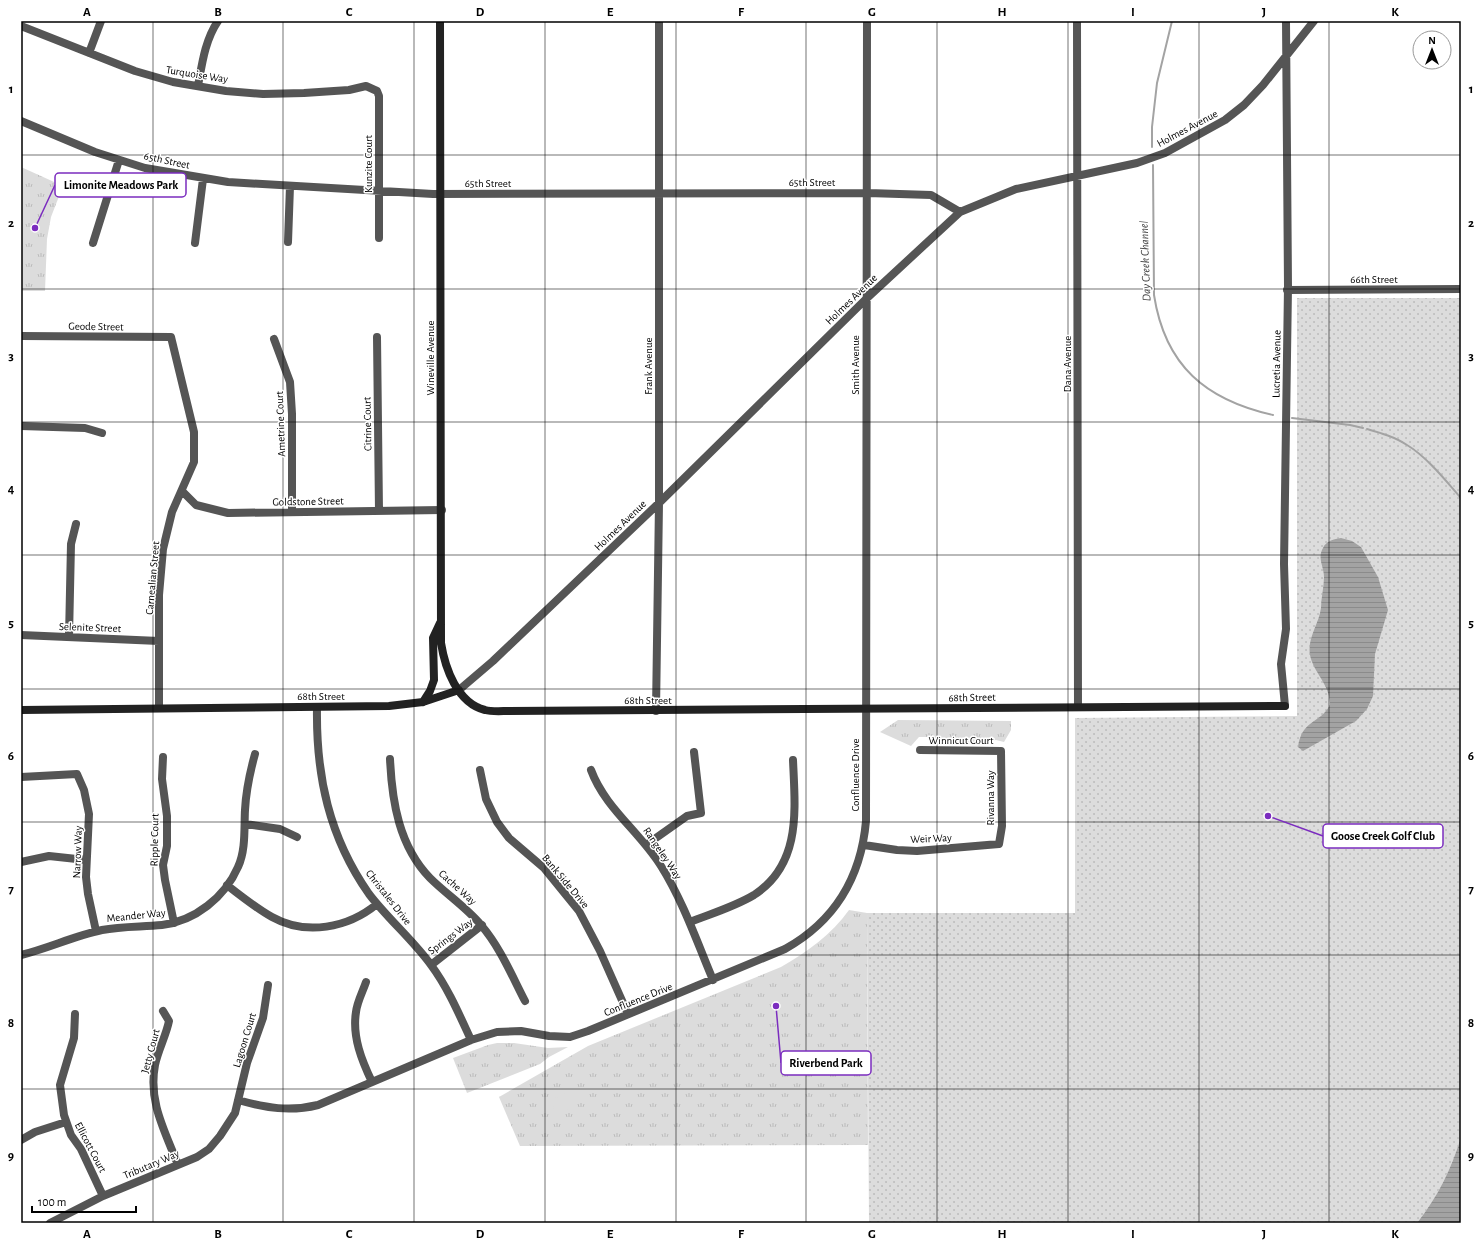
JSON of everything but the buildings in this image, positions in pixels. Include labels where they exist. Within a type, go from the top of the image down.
[{"type":"street","points":[[89,53],[101,21]]},
{"type":"street","points":[[198,86],[204,52],[212,30],[218,21]]},
{"type":"street","name":"Wineville Avenue","points":[[440,21],[441,621],[444,658],[447,668],[459,690]]},
{"type":"street","name":"Frank Avenue","points":[[656,711],[659,503],[659,21]]},
{"type":"street","name":"Smith Avenue","points":[[866,710],[866,299],[868,193],[867,21]]},
{"type":"street","name":"Dana Avenue","points":[[1077,21],[1078,706]]},
{"type":"street","name":"Lucretia Avenue","points":[[1285,706],[1281,664],[1286,630],[1284,564],[1288,290],[1286,21]]},
{"type":"street","name":"Holmes Avenue","points":[[459,690],[493,661],[659,503],[866,299],[960,212],[1016,189],[1137,163],[1165,153],[1225,120],[1244,105],[1314,21]]},
{"type":"street","name":"Turquoise Way","points":[[21,26],[154,78],[198,86],[263,94],[304,94],[349,90],[366,86],[377,91]]},
{"type":"street","name":"Kunzite Court","points":[[377,91],[380,103],[379,238]]},
{"type":"street","name":"65th Street","points":[[21,121],[119,160],[145,168],[203,179],[290,186],[440,194],[868,193],[931,195],[960,212]]},
{"type":"street","points":[[93,243],[119,160]]},
{"type":"street","points":[[195,243],[203,179]]},
{"type":"street","points":[[288,242],[290,186]]},
{"type":"street","name":"66th Street","points":[[1288,290],[1461,289]]},
{"type":"street","name":"Geode Street","points":[[21,336],[171,337]]},
{"type":"street","name":"Carnealian Street","points":[[159,708],[159,595],[164,549],[172,512],[194,462],[194,432],[171,337]]},
{"type":"street","name":"Citrine Court","points":[[377,337],[379,511]]},
{"type":"street","name":"Ametrine Court","points":[[274,339],[290,382],[292,414],[292,512]]},
{"type":"street","points":[[21,426],[85,428],[102,433]]},
{"type":"street","name":"Goldstone Street","points":[[182,491],[196,505],[228,513],[442,510]]},
{"type":"street","points":[[69,637],[71,544],[76,524]]},
{"type":"street","points":[[423,702],[430,691],[434,680],[433,638],[441,621]]},
{"type":"street","name":"Selenite Street","points":[[21,635],[159,641]]},
{"type":"street","name":"68th Street","points":[[21,710],[317,708],[389,706],[423,702],[459,690],[475,706],[493,711],[866,710],[1078,706],[1285,706]]},
{"type":"street","name":"Christales Drive","points":[[317,708],[318,760],[326,803],[342,847],[351,864],[377,904],[431,965],[453,1002],[471,1040]]},
{"type":"street","name":"Confluence Drive","points":[[238,1100],[267,1108],[302,1109],[318,1105],[471,1040],[496,1032],[511,1031],[570,1037],[713,980],[785,949],[812,932],[833,911],[853,877],[864,845],[866,821],[866,710]]},
{"type":"street","name":"Winnicut Court","points":[[920,750],[1001,751]]},
{"type":"street","name":"Rivanna Way","points":[[999,844],[1002,826],[1001,751]]},
{"type":"street","points":[[646,845],[687,816],[701,813],[694,752]]},
{"type":"street","name":"Meander Way","points":[[21,955],[96,931],[122,926],[180,921],[203,909],[217,898],[239,866],[245,824],[247,791],[255,754]]},
{"type":"street","name":"Ripple Court","points":[[163,757],[162,779],[167,816],[167,846],[164,865],[164,880],[174,922]]},
{"type":"street","name":"Cache Way","points":[[390,759],[395,808],[399,825],[411,852],[430,878],[482,925],[503,957],[525,1001]]},
{"type":"street","points":[[690,922],[753,895],[774,878],[781,868],[790,845],[795,825],[793,760]]},
{"type":"street","name":"Bank Side Drive","points":[[480,770],[486,799],[497,822],[509,838],[544,868],[579,911],[600,951],[628,1014]]},
{"type":"street","name":"Rangeley Way","points":[[591,770],[604,796],[646,845],[674,888],[690,922],[713,980]]},
{"type":"street","name":"Narrow Way","points":[[21,777],[77,774],[84,790],[89,814],[89,842],[86,860],[88,894],[96,931]]},
{"type":"street","points":[[245,824],[280,829],[297,837]]},
{"type":"street","name":"Weir Way","points":[[864,845],[897,850],[917,850],[999,844]]},
{"type":"street","points":[[21,862],[49,856],[86,860]]},
{"type":"street","points":[[227,885],[271,916],[290,924],[302,926],[330,926],[347,922],[361,915],[377,904]]},
{"type":"street","name":"Springs Way","points":[[431,965],[482,925]]},
{"type":"street","points":[[366,982],[356,1012],[356,1027],[360,1054],[372,1082]]},
{"type":"street","name":"Lagoon Court","points":[[238,1100],[247,1063],[263,1018],[268,985]]},
{"type":"street","name":"Jetty Court","points":[[164,1011],[169,1021],[156,1064],[152,1091],[157,1111],[178,1165]]},
{"type":"street","name":"Ellicott Court","points":[[75,1014],[74,1038],[60,1085],[66,1122],[103,1196]]},
{"type":"street","name":"Tributary Way","points":[[50,1223],[103,1196],[197,1157],[209,1149],[228,1126],[235,1114],[238,1100]]},
{"type":"street","points":[[21,1140],[35,1132],[66,1122]]},
{"type":"green space","points":[[21,167],[63,186],[51,217],[47,239],[45,291],[21,291]]},
{"type":"green space","points":[[1297,298],[1461,298],[1461,1137],[1448,1172],[1438,1193],[1417,1223],[869,1223],[867,913],[1075,913],[1075,718],[1297,716]]},
{"type":"green space","points":[[898,720],[1011,721],[1011,730],[1004,742],[996,740],[977,744],[945,743],[931,737],[919,737],[911,746],[880,732]]},
{"type":"green space","points":[[849,910],[867,913],[868,1145],[520,1146],[499,1097],[588,1046],[781,967],[827,935]]},
{"type":"green space","points":[[497,1043],[514,1043],[548,1048],[568,1047],[549,1057],[540,1064],[467,1093],[453,1058]]},
{"type":"green space","points":[[566,1092],[576,1093],[578,1103],[567,1110],[555,1110],[552,1105],[554,1099]]},
{"type":"shaded area","points":[[1341,538],[1352,541],[1361,547],[1378,577],[1388,610],[1375,654],[1373,696],[1367,709],[1356,721],[1303,751],[1298,747],[1303,731],[1307,726],[1321,716],[1330,705],[1328,692],[1310,655],[1310,643],[1321,608],[1324,573],[1321,552],[1328,542]]},
{"type":"shaded area","points":[[1461,1137],[1461,1223],[1417,1223],[1443,1182],[1453,1161]]},
{"type":"waterway","name":"Day Creek Channel","points":[[1152,147],[1152,127],[1157,83],[1172,21]]},
{"type":"waterway","name":"Day Creek Channel","points":[[1153,165],[1154,295],[1160,320],[1168,342],[1179,360],[1192,376],[1209,389],[1228,400],[1273,415]]},
{"type":"waterway","name":"Day Creek Channel","points":[[1292,418],[1363,428]]},
{"type":"waterway","name":"Day Creek Channel","points":[[1367,429],[1393,437],[1414,450],[1436,470],[1461,498]]},
{"type":"place","name":"Limonite Meadows Park","points":[[35,228]]},
{"type":"place","name":"Goose Creek Golf Club","points":[[1268,816]]},
{"type":"place","name":"Riverbend Park","points":[[776,1006]]}]
